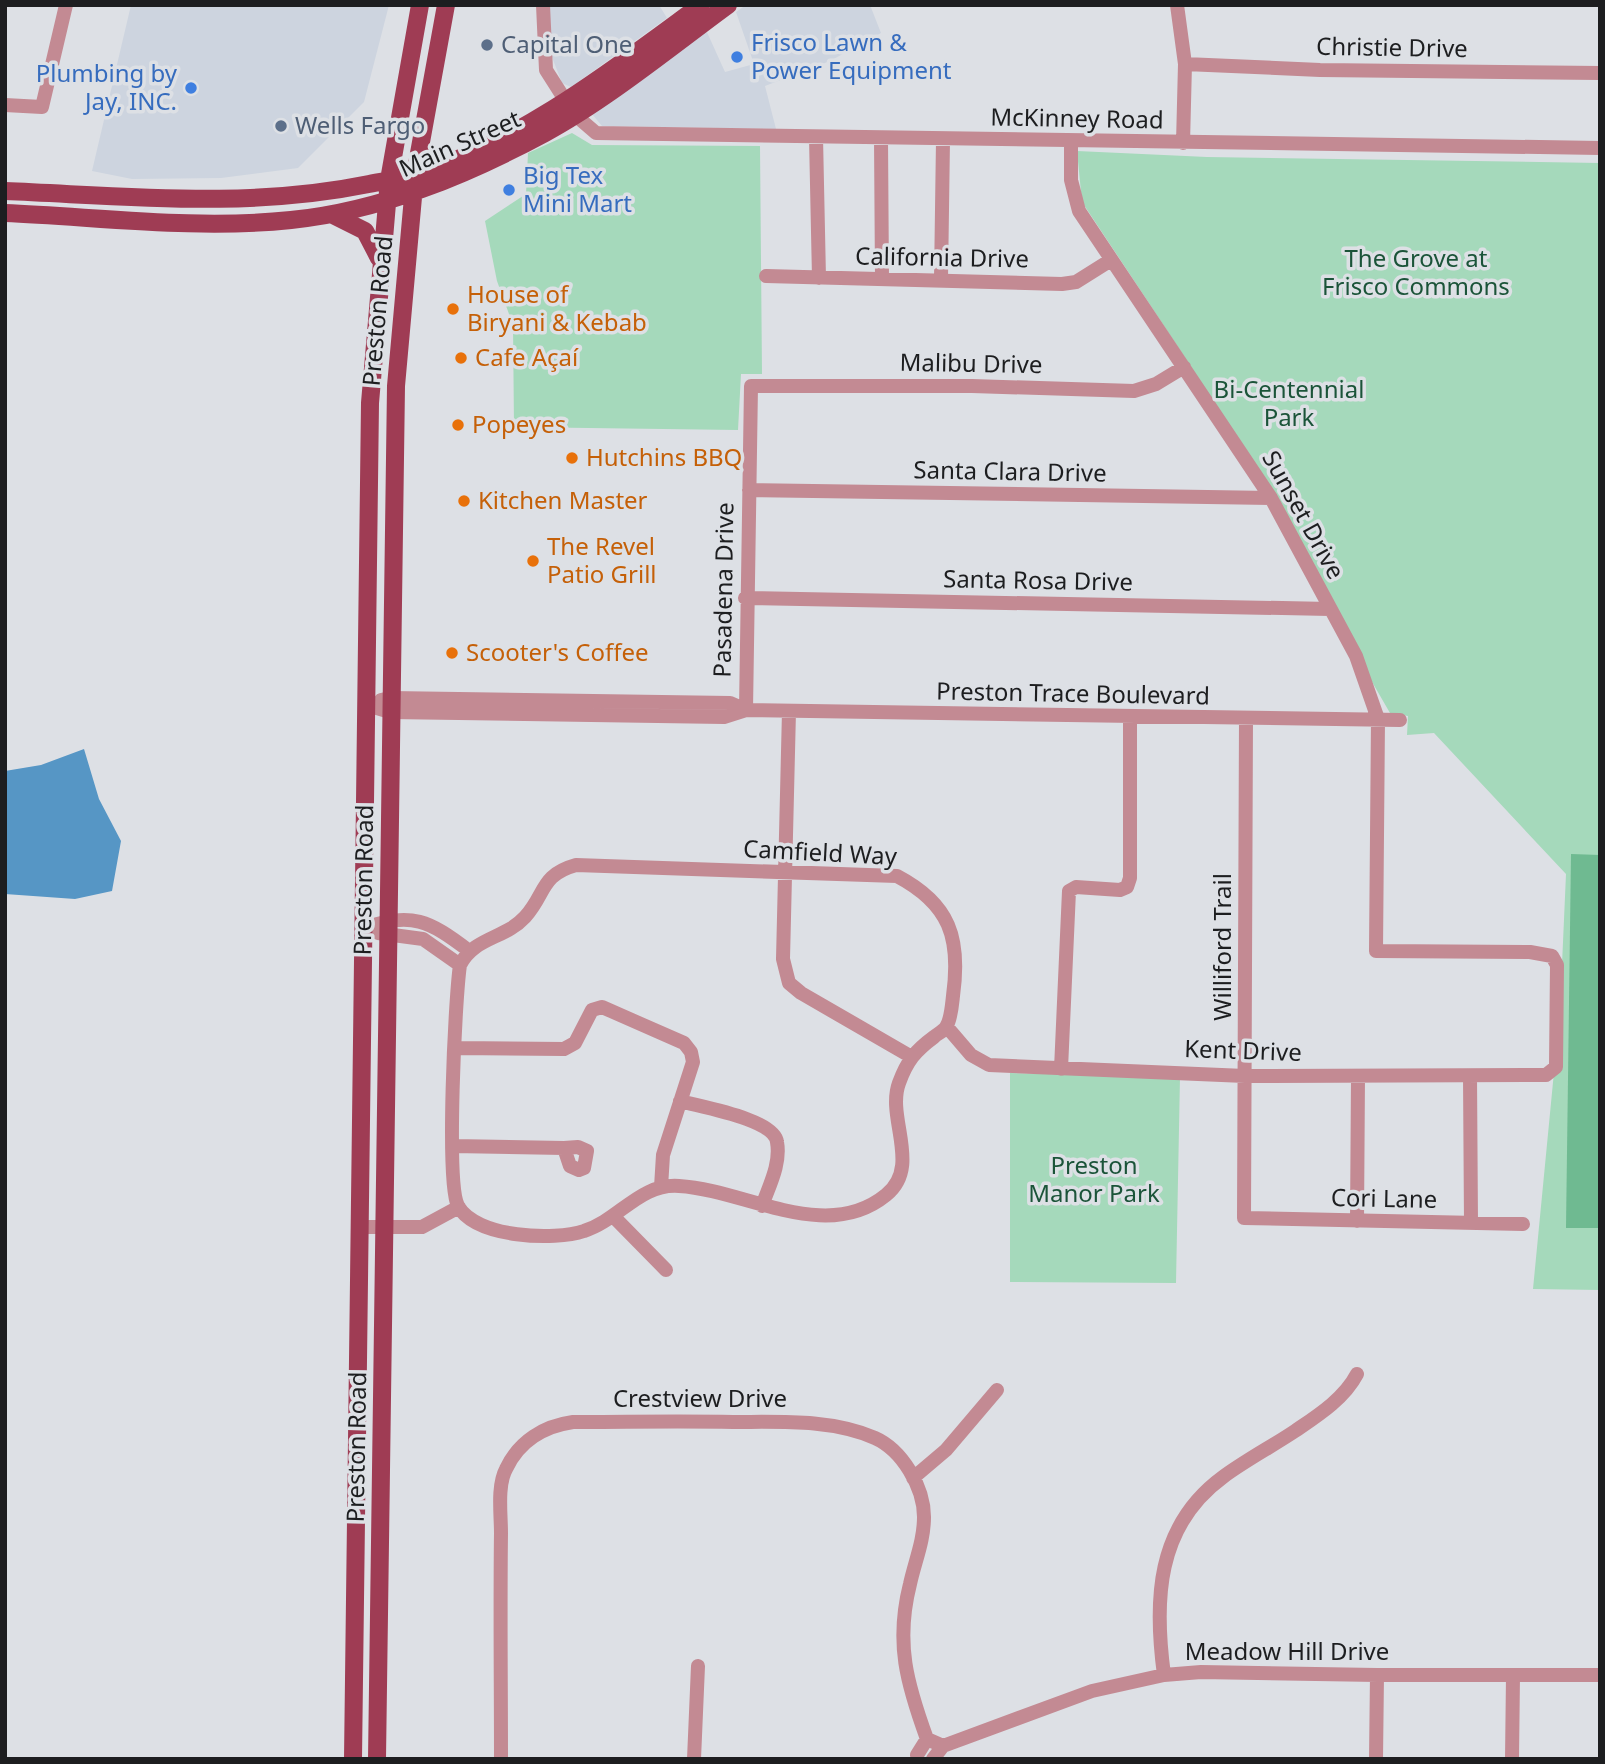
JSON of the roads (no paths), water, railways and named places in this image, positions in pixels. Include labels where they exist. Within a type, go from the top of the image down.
[{"type":"main road","name":"Preston Road","points":[[353,1759],[370,403],[389,180],[420,5]]},
{"type":"main road","name":"Preston Road","points":[[377,1759],[396,386],[414,184],[446,5]]},
{"type":"main road","name":"Main Street","points":[[5,191],[269,199],[389,180],[414,184],[546,132],[570,109],[701,5]]},
{"type":"main road","name":"Main Street","points":[[5,213],[253,223],[333,215],[387,201],[455,158],[570,109],[728,5]]},
{"type":"main road","points":[[424,124],[430,146],[437,153],[455,158]]},
{"type":"main road","points":[[102,218],[103,195]]},
{"type":"main road","points":[[333,215],[365,230],[380,261]]},
{"type":"main road","points":[[369,497],[393,498]]},
{"type":"street","points":[[5,105],[42,107],[66,5]]},
{"type":"street","points":[[543,5],[543,60],[546,70],[570,109]]},
{"type":"street","points":[[1177,5],[1185,64],[1183,143]]},
{"type":"street","name":"Christie Drive","points":[[1185,64],[1320,70],[1600,73]]},
{"type":"street","name":"McKinney Road","points":[[570,109],[596,133],[1600,148]]},
{"type":"street","points":[[816,137],[819,278]]},
{"type":"street","points":[[881,139],[881,279]]},
{"type":"street","points":[[941,279],[943,140]]},
{"type":"street","name":"Sunset Drive","points":[[1071,142],[1071,180],[1075,202],[1271,498],[1356,656],[1378,719],[1376,951],[1546,953],[1557,965],[1556,1067],[1552,1071]]},
{"type":"street","name":"California Drive","points":[[766,276],[1062,284],[1076,282],[1111,260]]},
{"type":"street","name":"Malibu Drive","points":[[751,386],[959,386],[1134,391],[1156,384],[1184,368]]},
{"type":"street","name":"Pasadena Drive","points":[[746,710],[745,598],[751,386]]},
{"type":"street","name":"Santa Clara Drive","points":[[748,490],[1271,498]]},
{"type":"street","name":"Santa Rosa Drive","points":[[745,598],[1330,609]]},
{"type":"street","name":"Preston Trace Boulevard","points":[[367,705],[540,707],[724,717],[746,710],[1400,720]]},
{"type":"street","points":[[789,711],[783,959],[789,983],[809,998],[910,1056]]},
{"type":"street","points":[[1061,1069],[1069,891],[1076,887],[1120,890],[1127,887],[1130,878],[1130,717]]},
{"type":"street","name":"Williford Trail","points":[[1244,1218],[1246,718]]},
{"type":"street","name":"Camfield Way","points":[[468,950],[524,918],[551,876],[576,865],[897,876],[933,898],[946,916],[953,943],[955,983],[947,1027]]},
{"type":"street","points":[[364,928],[387,928],[415,920],[432,925],[468,950],[460,965],[451,1172],[459,1207],[504,1233],[527,1236],[587,1231],[646,1192],[661,1187],[687,1186],[762,1206],[842,1215],[866,1209],[887,1194],[898,1180],[904,1153],[895,1098],[910,1056],[947,1027]]},
{"type":"street","points":[[387,928],[423,939],[460,965]]},
{"type":"street","points":[[456,1048],[564,1049],[575,1042],[592,1010],[602,1007],[659,1029],[688,1047],[693,1062],[663,1155],[661,1187]]},
{"type":"street","name":"Kent Drive","points":[[947,1027],[971,1055],[989,1065],[1245,1076],[1546,1075],[1552,1071]]},
{"type":"street","points":[[1357,1221],[1358,1076]]},
{"type":"street","points":[[1470,1076],[1471,1223]]},
{"type":"street","points":[[680,1101],[760,1124],[774,1132],[778,1142],[776,1168],[762,1206]]},
{"type":"street","points":[[453,1146],[564,1148]]},
{"type":"street","points":[[359,1227],[422,1227],[459,1207]]},
{"type":"street","points":[[613,1216],[666,1270]]},
{"type":"street","name":"Cori Lane","points":[[1244,1218],[1523,1224]]},
{"type":"street","points":[[1164,1675],[1159,1635],[1162,1569],[1179,1529],[1204,1494],[1222,1478],[1316,1418],[1351,1385],[1357,1374]]},
{"type":"street","points":[[913,1478],[946,1450],[997,1390]]},
{"type":"street","name":"Crestview Drive","points":[[501,1759],[504,1471],[523,1444],[537,1434],[555,1425],[573,1422],[810,1423],[857,1432],[878,1440],[900,1457],[913,1478],[924,1514],[917,1567],[910,1582],[901,1634],[910,1691],[927,1740]]},
{"type":"street","points":[[694,1759],[698,1666]]},
{"type":"street","name":"Meadow Hill Drive","points":[[943,1746],[1092,1691],[1164,1675],[1212,1672],[1600,1675]]},
{"type":"street","points":[[1376,1759],[1377,1675]]},
{"type":"street","points":[[1512,1759],[1513,1676]]},
{"type":"street","points":[[927,1740],[943,1746],[933,1759],[913,1757],[927,1740]]},
{"type":"water","points":[[84,749],[99,799],[121,841],[112,891],[75,899],[5,894],[5,771],[41,765]]},
{"type":"place","name":"Capital One","points":[[487,45]]},
{"type":"place","name":"Frisco Lawn & Power Equipment","points":[[737,57]]},
{"type":"place","name":"Plumbing by Jay, INC.","points":[[191,88]]},
{"type":"place","name":"Wells Fargo","points":[[281,126]]},
{"type":"place","name":"Big Tex Mini Mart","points":[[509,190]]},
{"type":"place","name":"House of Biryani & Kebab","points":[[453,309]]},
{"type":"place","name":"Cafe Açaí","points":[[461,358]]},
{"type":"place","name":"Popeyes","points":[[458,425]]},
{"type":"place","name":"Hutchins BBQ","points":[[572,458]]},
{"type":"place","name":"Kitchen Master","points":[[464,501]]},
{"type":"place","name":"The Revel Patio Grill","points":[[533,561]]},
{"type":"place","name":"Scooter's Coffee","points":[[452,653]]},
{"type":"park label","name":"The Grove at Frisco Commons","points":[[1416,273]]},
{"type":"park label","name":"Bi-Centennial Park","points":[[1289,404]]},
{"type":"park label","name":"Preston Manor Park","points":[[1094,1180]]}]
